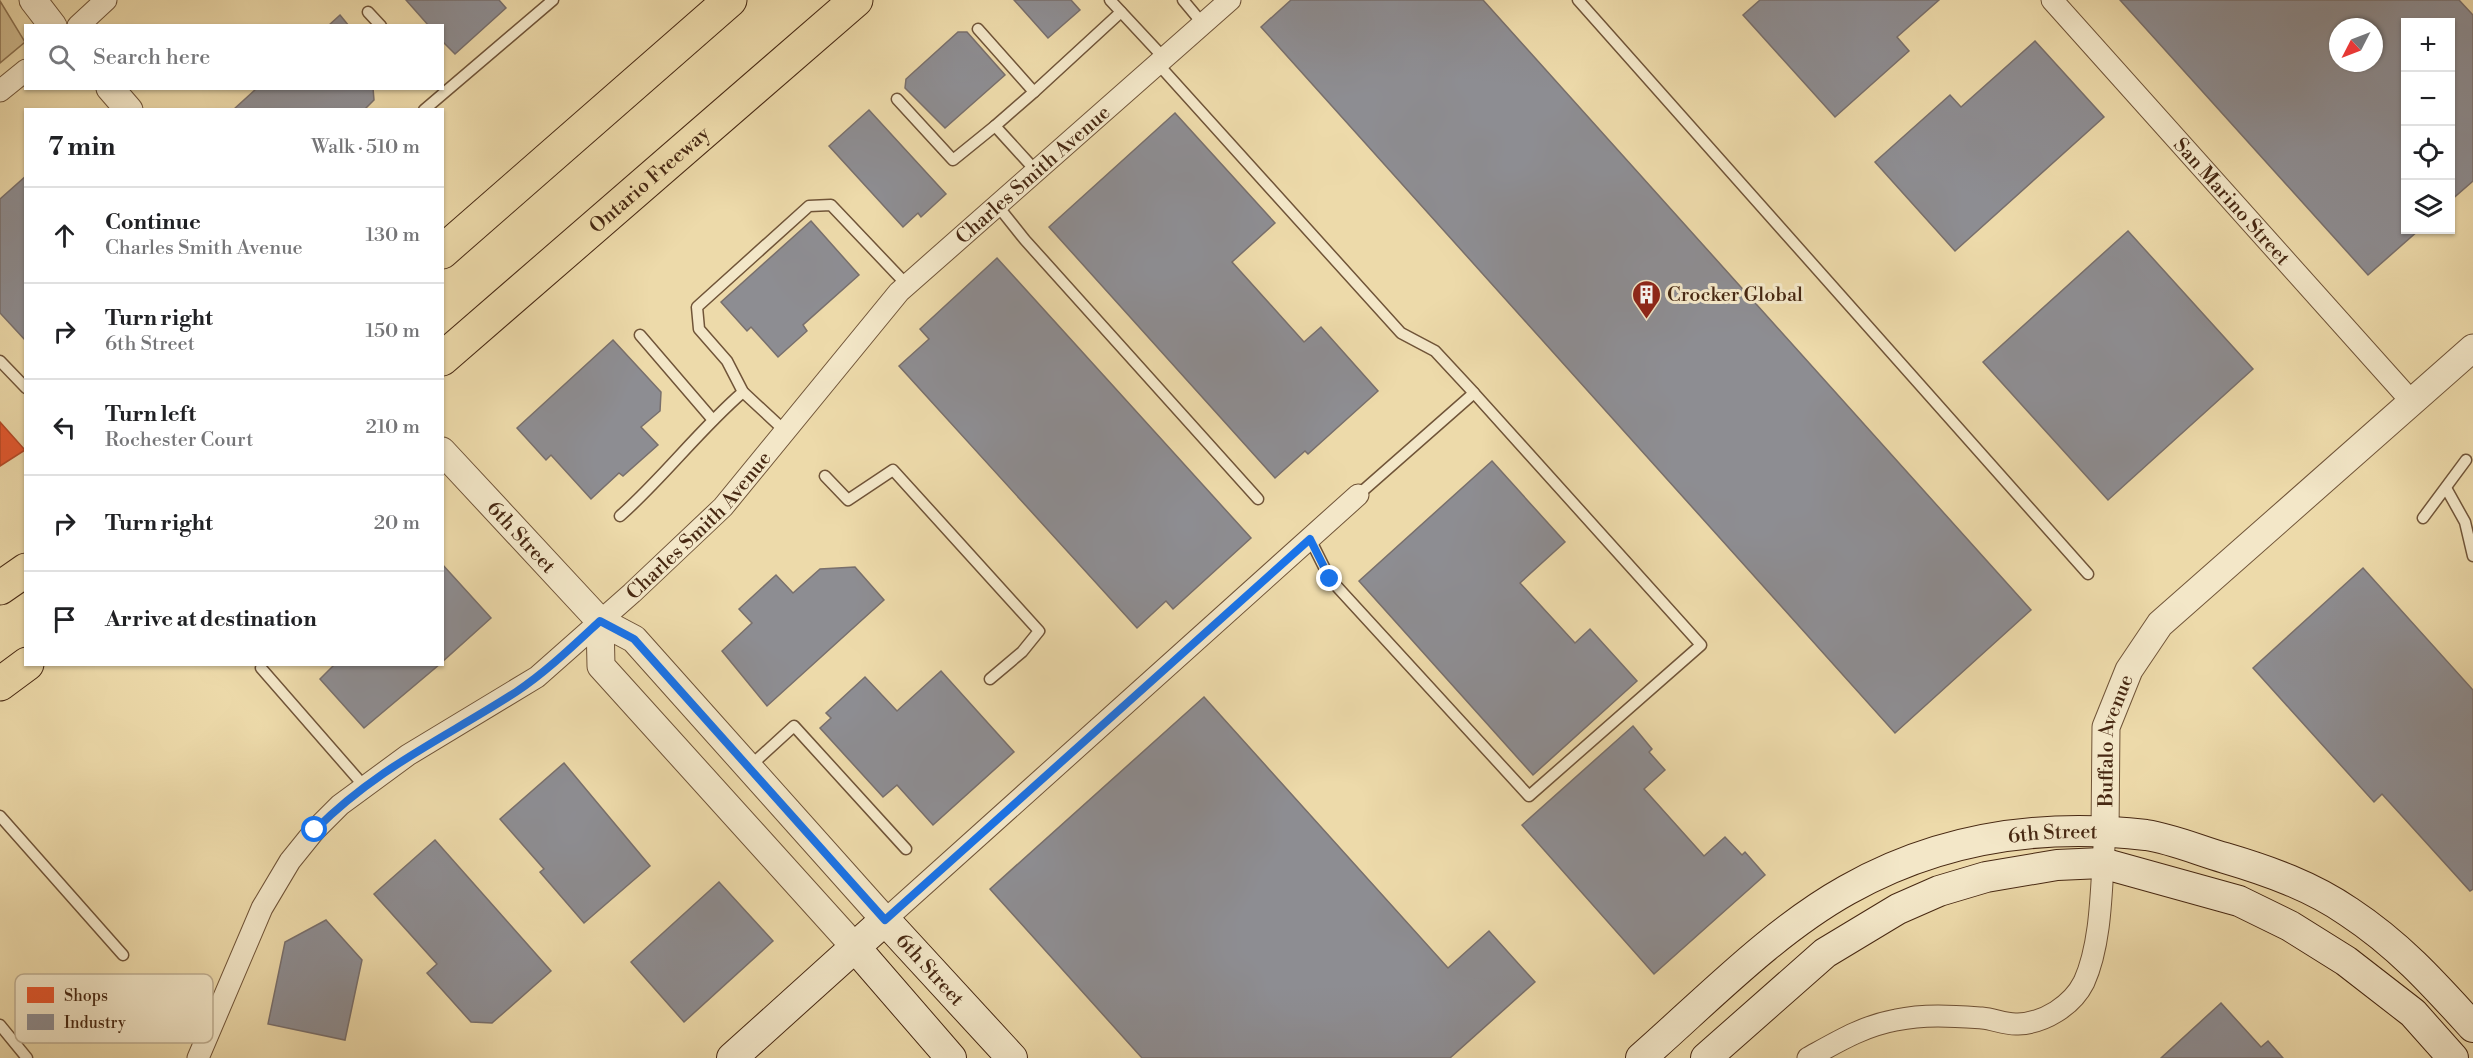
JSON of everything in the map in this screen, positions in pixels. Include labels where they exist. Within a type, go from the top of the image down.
[{"type":"highway","points":[[444,250],[730,0]]},
{"type":"highway","name":"Ontario Freeway","points":[[444,357],[856,0]]},
{"type":"highway","points":[[0,588],[24,571]]},
{"type":"highway","points":[[0,684],[24,666]]},
{"type":"main road","name":"6th Street","points":[[1641,1058],[1766,948],[1808,915],[1848,890],[1917,858],[1984,838],[2059,829],[2148,835],[2282,875],[2348,911],[2407,955],[2473,1026]]},
{"type":"main road","name":"6th Street","points":[[1706,1058],[1825,953],[1898,909],[1939,891],[1986,877],[2057,865],[2102,862],[2239,902],[2290,926],[2346,961],[2413,1013],[2452,1058]]},
{"type":"main road","name":"6th Street","points":[[885,920],[1012,1058]]},
{"type":"main road","points":[[732,1058],[885,920]]},
{"type":"main road","name":"6th Street","points":[[854,946],[951,1058]]},
{"type":"street","points":[[33,0],[51,24]]},
{"type":"street","points":[[80,24],[106,0]]},
{"type":"street","name":"Charles Smith Avenue","points":[[213,1023],[262,908],[290,861],[315,830],[364,786],[408,755],[516,692],[559,659],[723,507],[907,285],[1230,0]]},
{"type":"street","name":"San Marino Street","points":[[2052,0],[2412,402]]},
{"type":"street","points":[[0,91],[24,72]]},
{"type":"street","points":[[112,90],[127,108]]},
{"type":"street","name":"Buffalo Avenue","points":[[1808,1058],[1859,1030],[1894,1020],[1930,1015],[1987,1018],[2016,1024],[2040,1021],[2066,1004],[2083,984],[2091,963],[2105,833],[2106,727],[2129,670],[2160,624],[2473,348]]},
{"type":"street","name":"6th Street","points":[[444,453],[600,621],[634,639],[885,920]]},
{"type":"street","points":[[885,920],[1358,495]]},
{"type":"street","name":"6th Street","points":[[600,621],[601,666],[854,946]]},
{"type":"street","name":"Charles Smith Avenue","points":[[198,1058],[204,1043]]},
{"type":"lane","points":[[444,88],[553,0]]},
{"type":"lane","points":[[1110,0],[1401,333],[1435,351],[1701,645],[1529,796],[1330,579],[1310,539]]},
{"type":"lane","points":[[1183,0],[1203,24]]},
{"type":"lane","points":[[1578,0],[2088,574]]},
{"type":"lane","points":[[368,12],[379,24]]},
{"type":"lane","points":[[897,99],[953,160],[1034,92],[1121,12]]},
{"type":"lane","points":[[978,29],[1034,92]]},
{"type":"lane","points":[[426,108],[440,91]]},
{"type":"lane","points":[[995,126],[1036,171]]},
{"type":"lane","points":[[785,431],[743,392],[727,361],[699,329],[697,307],[808,206],[831,205],[907,285]]},
{"type":"lane","points":[[997,205],[1030,246],[1258,499]]},
{"type":"lane","points":[[640,335],[712,420]]},
{"type":"lane","points":[[0,361],[24,386]]},
{"type":"lane","points":[[620,516],[651,489],[712,420],[743,392]]},
{"type":"lane","points":[[1358,495],[1474,393]]},
{"type":"lane","points":[[2423,518],[2466,460]]},
{"type":"lane","points":[[825,476],[848,500],[893,470],[1039,631],[1022,652],[990,679]]},
{"type":"lane","points":[[2445,488],[2465,522],[2473,556]]},
{"type":"lane","points":[[261,668],[364,786]]},
{"type":"lane","points":[[748,768],[794,726],[906,849]]},
{"type":"lane","points":[[0,816],[123,955]]},
{"type":"lane","points":[[0,1025],[27,1058]]},
{"type":"shaded area","points":[[0,1],[24,43],[0,63]]},
{"type":"building: Shops","points":[[0,422],[24,451],[0,466]]},
{"type":"building: Industry","points":[[406,0],[499,0],[506,8],[455,54],[444,43],[444,24],[427,24]]},
{"type":"building: Industry","points":[[1014,0],[1071,0],[1080,10],[1048,38]]},
{"type":"building: Industry","name":"Crocker Global","points":[[1291,0],[1483,0],[2031,610],[1895,733],[1261,27]]},
{"type":"building: Industry","points":[[1760,0],[1939,0],[1897,37],[1909,51],[1835,117],[1743,15]]},
{"type":"building: Industry","points":[[2120,0],[2459,0],[2473,15],[2473,181],[2455,197],[2455,18],[2401,18],[2401,234],[2414,234],[2368,275]]},
{"type":"building: Industry","points":[[340,15],[347,24],[330,24]]},
{"type":"building: Industry","points":[[958,32],[967,32],[1005,75],[945,128],[905,88],[906,79]]},
{"type":"building: Industry","points":[[2035,41],[2104,117],[1955,251],[1875,162],[1950,95],[1961,107]]},
{"type":"building: Industry","points":[[255,90],[373,90],[374,100],[366,108],[235,108]]},
{"type":"building: Industry","points":[[869,110],[946,194],[921,217],[918,213],[903,227],[829,146]]},
{"type":"building: Industry","points":[[1175,113],[1275,223],[1232,262],[1304,342],[1321,327],[1378,391],[1308,454],[1305,451],[1275,478],[1049,227]]},
{"type":"building: Industry","points":[[24,178],[24,339],[0,313],[0,199]]},
{"type":"building: Industry","points":[[811,221],[859,275],[803,325],[807,331],[778,357],[751,327],[747,331],[721,302]]},
{"type":"building: Industry","points":[[2128,231],[2253,369],[2108,500],[1983,362]]},
{"type":"building: Industry","points":[[997,258],[1251,538],[1173,609],[1166,601],[1137,628],[899,366],[929,339],[920,329]]},
{"type":"building: Industry","points":[[613,340],[661,392],[660,411],[641,427],[658,445],[623,476],[619,473],[591,499],[551,455],[546,460],[517,428]]},
{"type":"building: Industry","points":[[1492,461],[1565,542],[1520,583],[1575,643],[1590,629],[1637,681],[1533,775],[1359,581]]},
{"type":"building: Industry","points":[[444,566],[491,618],[444,660]]},
{"type":"building: Industry","points":[[855,567],[884,600],[767,706],[722,651],[752,623],[739,609],[776,575],[793,593],[820,569]]},
{"type":"building: Industry","points":[[2363,568],[2473,690],[2473,889],[2470,891],[2382,794],[2374,802],[2253,668]]},
{"type":"building: Industry","points":[[333,666],[438,666],[364,728],[320,679]]},
{"type":"building: Industry","points":[[941,671],[1014,752],[933,825],[897,785],[883,797],[820,728],[831,718],[826,713],[865,677],[897,711]]},
{"type":"building: Industry","points":[[1204,697],[1448,968],[1489,931],[1535,982],[1450,1058],[1142,1058],[990,889]]},
{"type":"building: Industry","points":[[1633,726],[1652,749],[1649,752],[1665,770],[1644,789],[1704,856],[1725,837],[1742,855],[1745,852],[1765,875],[1654,974],[1522,825]]},
{"type":"building: Industry","points":[[564,763],[650,866],[584,923],[540,872],[544,869],[500,819]]},
{"type":"building: Industry","points":[[435,840],[551,971],[492,1023],[471,1022],[427,973],[437,964],[374,894]]},
{"type":"building: Industry","points":[[719,882],[773,941],[684,1022],[631,962]]},
{"type":"building: Industry","points":[[326,920],[362,960],[345,1040],[268,1024],[285,942]]},
{"type":"building: Industry","points":[[2221,1003],[2261,1047],[2268,1041],[2283,1058],[2161,1058]]},
{"type":"place","name":"Crocker Global","points":[[1646,320]]},
{"type":"route","points":[[315,830],[340,805],[408,755],[516,692],[537,677],[600,621],[634,639],[885,920],[1310,539],[1330,579]]}]
